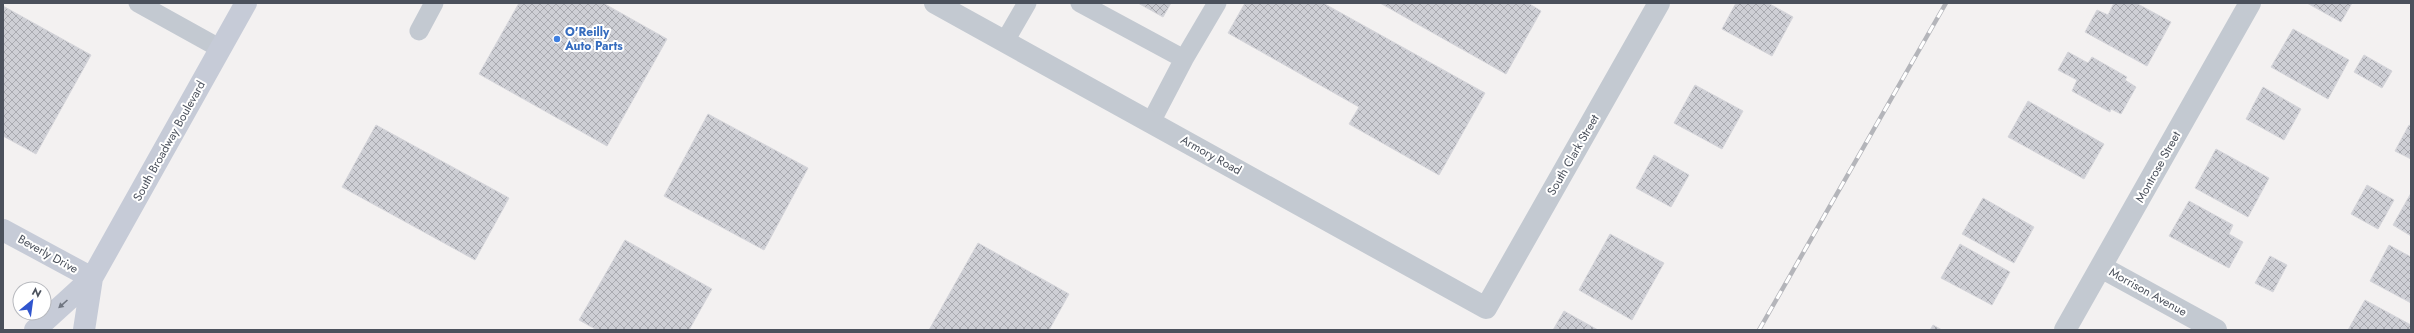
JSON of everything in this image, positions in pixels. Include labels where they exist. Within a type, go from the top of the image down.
[{"type":"main road","name":"South Broadway Boulevard","points":[[35,330],[92,278],[246,3]]},
{"type":"main road","name":"Beverly Drive","points":[[3,230],[92,278]]},
{"type":"main road","name":"South Broadway Boulevard","points":[[84,330],[92,278]]},
{"type":"street","name":"Armory Road","points":[[935,3],[1486,308]]},
{"type":"street","name":"South Clark Street","points":[[1486,308],[1659,3]]},
{"type":"street","name":"Montrose Street","points":[[2065,330],[2250,3]]},
{"type":"street","name":"Morrison Avenue","points":[[2101,267],[2216,330]]},
{"type":"lane","points":[[138,3],[221,49]]},
{"type":"lane","points":[[418,31],[434,3]]},
{"type":"lane","points":[[1005,41],[1027,3]]},
{"type":"lane","points":[[1080,3],[1184,59]]},
{"type":"lane","points":[[1151,122],[1184,59],[1217,3]]},
{"type":"building","points":[[519,3],[603,3],[667,39],[607,146],[479,74]]},
{"type":"building","points":[[1138,3],[1171,3],[1163,17]]},
{"type":"building","points":[[1245,3],[1323,3],[1485,93],[1439,175],[1349,124],[1359,107],[1228,33]]},
{"type":"building","points":[[1380,3],[1528,3],[1541,11],[1506,74]]},
{"type":"building","points":[[1736,3],[1768,3],[1793,17],[1772,56],[1722,29]]},
{"type":"building","points":[[2114,3],[2136,3],[2171,22],[2147,66],[2085,32],[2097,10],[2108,15]]},
{"type":"building","points":[[2307,3],[2352,3],[2341,22]]},
{"type":"building","points":[[3,6],[91,55],[36,154],[3,136]]},
{"type":"building","points":[[2293,29],[2349,60],[2328,99],[2271,67]]},
{"type":"building","points":[[2068,52],[2088,63],[2092,57],[2127,77],[2125,80],[2136,87],[2121,114],[2111,109],[2110,112],[2072,91],[2077,80],[2058,70]]},
{"type":"building","points":[[2364,55],[2392,71],[2382,88],[2354,72]]},
{"type":"building","points":[[1695,85],[1743,111],[1722,149],[1674,123]]},
{"type":"building","points":[[2263,87],[2301,109],[2284,140],[2246,119]]},
{"type":"building","points":[[2028,101],[2104,144],[2084,179],[2008,137]]},
{"type":"building","points":[[708,114],[808,168],[764,250],[664,196]]},
{"type":"building","points":[[376,125],[509,198],[475,260],[342,187]]},
{"type":"building","points":[[2409,125],[2411,126],[2411,159],[2395,151]]},
{"type":"building","points":[[2216,149],[2269,178],[2248,217],[2195,188]]},
{"type":"building","points":[[1654,155],[1689,175],[1671,207],[1636,188]]},
{"type":"building","points":[[2367,185],[2394,200],[2378,229],[2351,214]]},
{"type":"building","points":[[2411,193],[2411,236],[2393,225]]},
{"type":"building","points":[[1983,198],[2034,227],[2014,263],[1962,234]]},
{"type":"building","points":[[2189,201],[2233,225],[2229,234],[2243,242],[2229,268],[2169,236]]},
{"type":"building","points":[[1610,234],[1664,263],[1632,320],[1579,290]]},
{"type":"building","points":[[625,240],[712,289],[689,330],[597,330],[579,320]]},
{"type":"building","points":[[978,243],[1069,294],[1049,330],[929,330]]},
{"type":"building","points":[[1960,244],[2010,272],[1992,305],[1941,278]]},
{"type":"building","points":[[2389,245],[2411,257],[2411,303],[2370,281]]},
{"type":"building","points":[[2270,256],[2287,265],[2273,292],[2255,283]]},
{"type":"building","points":[[2365,300],[2411,325],[2411,330],[2348,330]]},
{"type":"building","points":[[1564,311],[1598,330],[1553,330]]},
{"type":"building","points":[[1933,325],[1942,330],[1930,330]]},
{"type":"railway","points":[[1759,330],[1946,3]]},
{"type":"place","name":"O'Reilly Auto Parts","points":[[557,39]]}]
